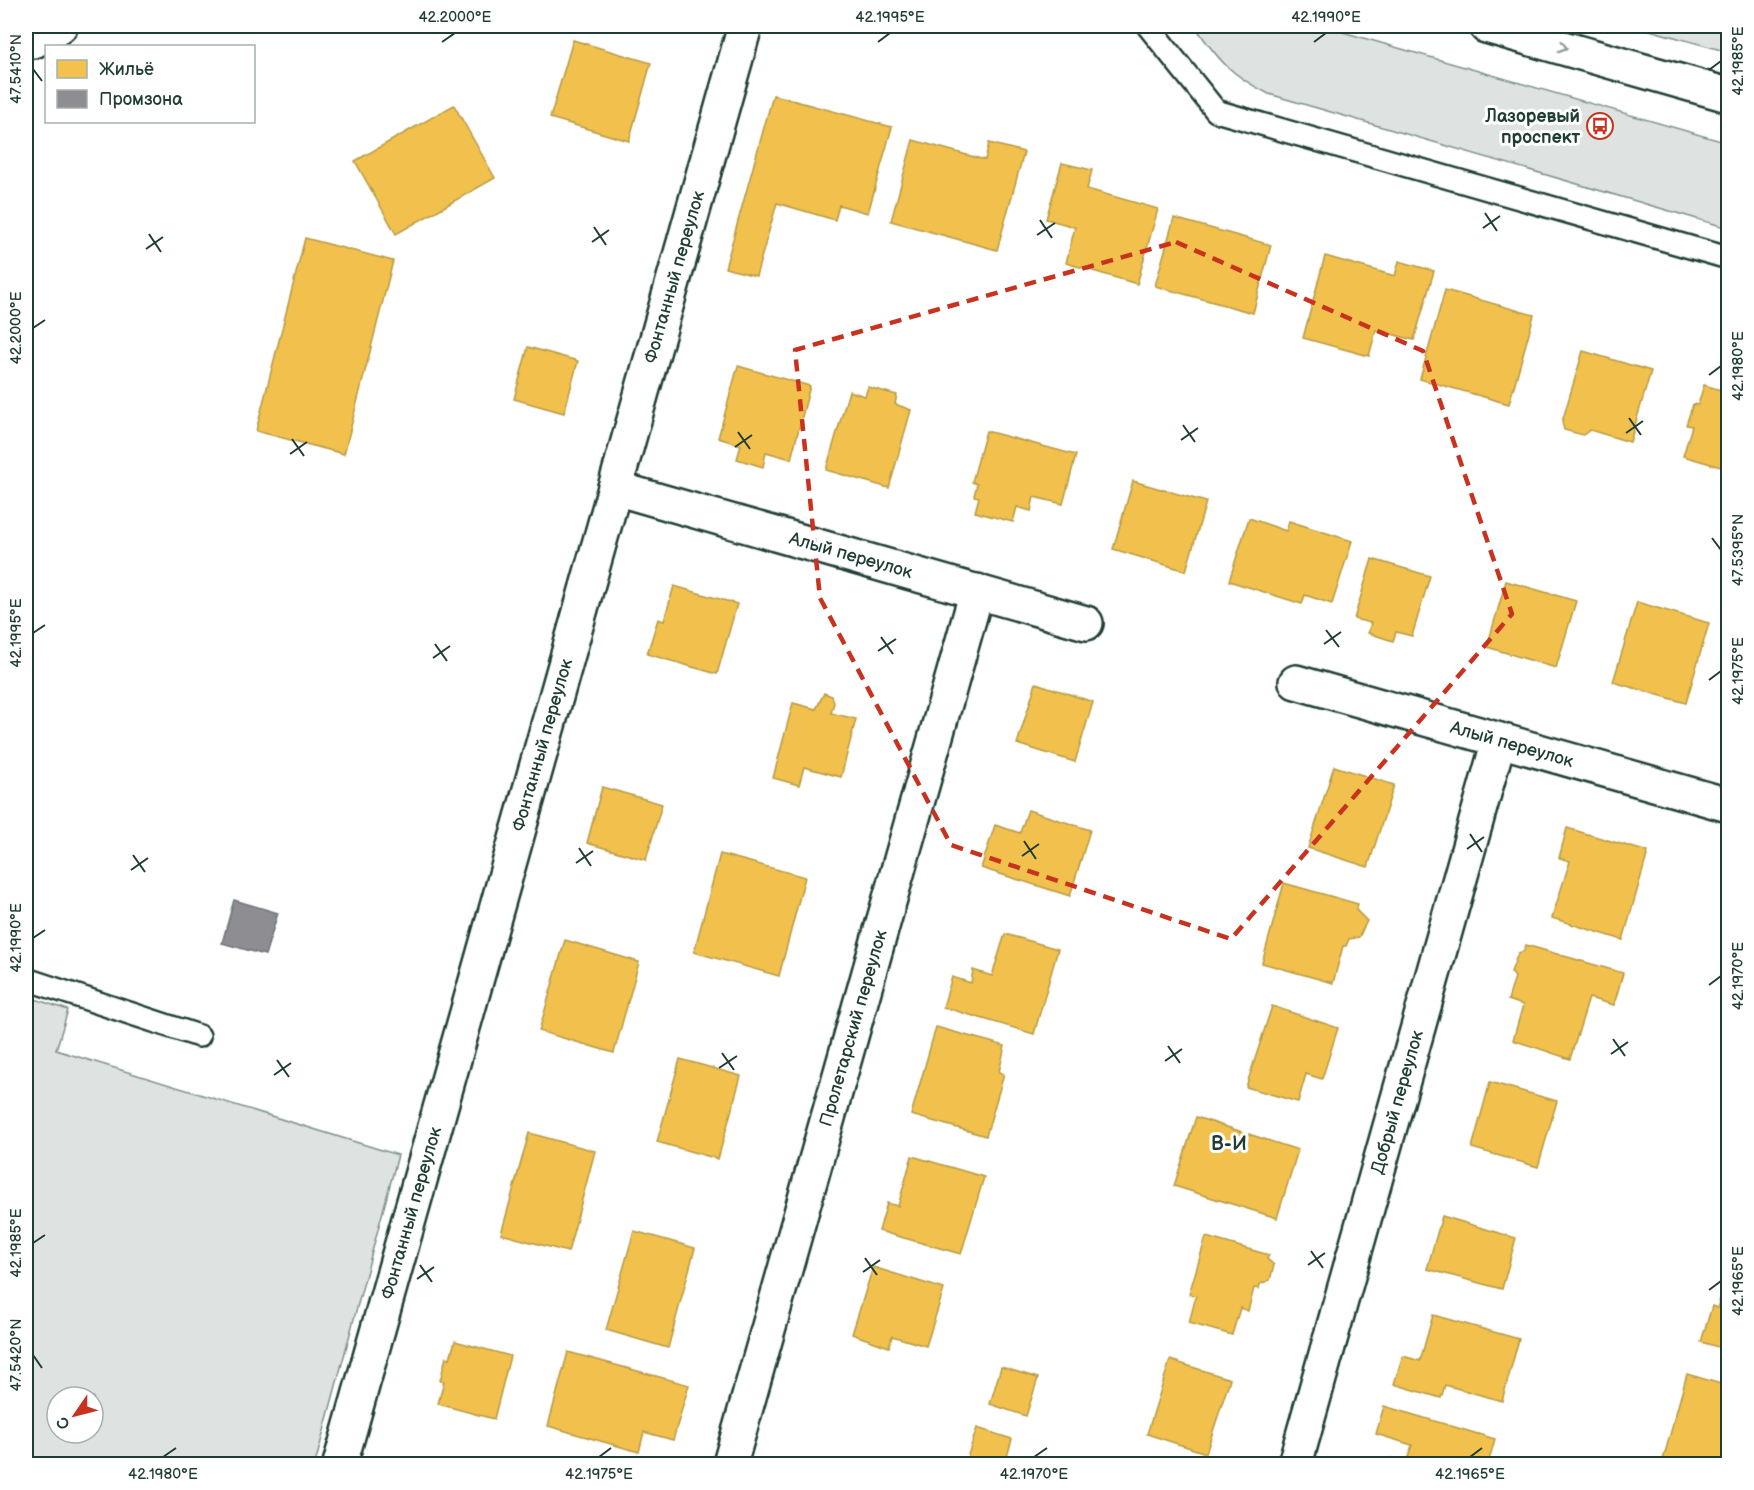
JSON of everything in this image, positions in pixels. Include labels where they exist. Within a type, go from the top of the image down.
[{"type":"street","points":[[26,42],[34,41],[60,26]]},
{"type":"street","name":"Фонтанный переулок","points":[[340,1464],[745,26]]},
{"type":"street","points":[[1486,26],[1728,94]]},
{"type":"street","name":"Алый переулок","points":[[615,488],[1086,623]]},
{"type":"street","name":"Пролетарский переулок","points":[[730,1464],[976,591]]},
{"type":"street","name":"Алый переулок","points":[[1296,681],[1728,805]]},
{"type":"street","name":"Добрый переулок","points":[[1295,1464],[1499,740]]},
{"type":"lane","points":[[1148,26],[1216,111],[1728,258]]},
{"type":"lane","points":[[26,978],[199,1036]]},
{"type":"highlighted area","points":[[1176,242],[1423,351],[1512,614],[1231,939],[951,845],[820,598],[795,350]]},
{"type":"shaded area","points":[[1195,26],[1322,26],[1728,143],[1728,228],[1269,94],[1235,74]]},
{"type":"shaded area","points":[[1635,26],[1728,26],[1728,52]]},
{"type":"shaded area","points":[[26,996],[68,1010],[56,1050],[398,1155],[315,1464],[26,1464]]},
{"type":"building: Жильё","points":[[573,40],[651,63],[629,141],[550,118]]},
{"type":"building: Жильё","points":[[773,95],[892,127],[868,213],[839,205],[835,220],[777,203],[756,276],[725,268]]},
{"type":"building: Жильё","points":[[454,105],[495,178],[396,234],[355,161]]},
{"type":"building: Жильё","points":[[913,140],[985,160],[989,143],[1024,152],[997,250],[891,221]]},
{"type":"building: Жильё","points":[[1062,163],[1092,170],[1087,189],[1158,209],[1137,284],[1066,263],[1075,227],[1046,219]]},
{"type":"building: Жильё","points":[[1174,218],[1271,245],[1253,313],[1155,286]]},
{"type":"building: Жильё","points":[[305,238],[393,261],[344,454],[256,431]]},
{"type":"building: Жильё","points":[[1325,256],[1395,276],[1399,261],[1434,271],[1414,340],[1376,330],[1369,356],[1303,338]]},
{"type":"building: Жильё","points":[[1445,290],[1534,315],[1509,404],[1420,379]]},
{"type":"building: Жильё","points":[[528,347],[578,361],[564,413],[514,399]]},
{"type":"building: Жильё","points":[[1583,351],[1651,371],[1630,442],[1590,430],[1583,435],[1564,430],[1562,422]]},
{"type":"building: Жильё","points":[[738,366],[810,386],[791,459],[766,452],[763,467],[737,459],[741,445],[718,438]]},
{"type":"building: Жильё","points":[[1704,385],[1728,392],[1728,469],[1683,456],[1692,426],[1686,425],[1693,404],[1698,405]]},
{"type":"building: Жильё","points":[[868,387],[897,395],[895,404],[911,410],[889,488],[826,470],[849,391],[865,396]]},
{"type":"building: Жильё","points":[[986,431],[1076,455],[1063,504],[1034,497],[1031,511],[1017,507],[1013,522],[975,512],[979,497],[974,496],[977,484],[972,482]]},
{"type":"building: Жильё","points":[[1133,481],[1206,502],[1186,571],[1113,549]]},
{"type":"building: Жильё","points":[[1249,518],[1286,531],[1289,521],[1352,541],[1332,604],[1305,595],[1302,604],[1229,581]]},
{"type":"building: Жильё","points":[[1372,559],[1430,576],[1412,636],[1396,632],[1393,641],[1368,633],[1371,623],[1354,619]]},
{"type":"building: Жильё","points":[[1506,581],[1576,601],[1556,668],[1487,647]]},
{"type":"building: Жильё","points":[[674,586],[737,604],[717,674],[647,654],[658,619],[664,621]]},
{"type":"building: Жильё","points":[[1637,602],[1709,623],[1686,703],[1613,682]]},
{"type":"building: Жильё","points":[[1036,683],[1093,702],[1075,762],[1017,744]]},
{"type":"building: Жильё","points":[[824,693],[832,696],[834,703],[831,713],[856,719],[841,777],[804,767],[799,785],[773,778],[793,703],[816,709]]},
{"type":"building: Жильё","points":[[1334,766],[1394,785],[1368,867],[1308,848]]},
{"type":"building: Жильё","points":[[602,787],[662,804],[646,860],[587,843]]},
{"type":"building: Жильё","points":[[1028,810],[1090,830],[1070,896],[981,868],[995,825],[1020,833]]},
{"type":"building: Жильё","points":[[1567,828],[1648,852],[1623,940],[1552,918],[1570,861],[1559,858]]},
{"type":"building: Жильё","points":[[720,854],[805,877],[779,976],[694,952]]},
{"type":"building: Жильё","points":[[1284,883],[1358,904],[1356,910],[1367,921],[1359,937],[1349,939],[1346,946],[1343,946],[1333,983],[1262,963]]},
{"type":"building: Жильё","points":[[1005,934],[1058,949],[1034,1034],[943,1007],[952,977],[971,983],[973,970],[992,976]]},
{"type":"building: Жильё","points":[[565,940],[639,962],[614,1053],[539,1031]]},
{"type":"building: Жильё","points":[[1526,945],[1623,973],[1614,1005],[1589,998],[1570,1059],[1513,1040],[1523,1005],[1508,1000],[1515,977],[1511,972],[1518,953],[1524,951]]},
{"type":"building: Жильё","points":[[1272,1006],[1338,1028],[1322,1079],[1306,1074],[1298,1102],[1246,1087]]},
{"type":"building: Жильё","points":[[936,1027],[1005,1046],[999,1072],[1004,1074],[986,1136],[911,1115]]},
{"type":"building: Жильё","points":[[680,1059],[741,1076],[718,1159],[657,1142]]},
{"type":"building: Жильё","points":[[1490,1082],[1557,1101],[1538,1167],[1472,1148]]},
{"type":"building: Жильё","points":[[1196,1117],[1298,1150],[1277,1218],[1174,1186]]},
{"type":"building: Жильё","points":[[529,1133],[595,1151],[568,1252],[501,1234]]},
{"type":"building: Жильё","points":[[912,1156],[984,1177],[961,1254],[879,1231],[887,1203],[898,1206]]},
{"type":"building: Жильё","points":[[1442,1216],[1516,1238],[1502,1289],[1427,1269]]},
{"type":"building: Жильё","points":[[634,1231],[695,1248],[668,1348],[606,1330]]},
{"type":"building: Жильё","points":[[1206,1237],[1269,1255],[1267,1259],[1274,1265],[1270,1280],[1260,1284],[1259,1289],[1254,1288],[1248,1311],[1240,1308],[1232,1335],[1189,1323],[1196,1296],[1189,1294]]},
{"type":"building: Жильё","points":[[873,1267],[944,1289],[926,1346],[892,1336],[889,1347],[852,1334]]},
{"type":"building: Жильё","points":[[1724,1286],[1728,1287],[1728,1350],[1701,1342],[1712,1306],[1717,1308]]},
{"type":"building: Жильё","points":[[1433,1315],[1519,1339],[1502,1401],[1445,1385],[1441,1398],[1394,1384],[1403,1356],[1420,1361]]},
{"type":"building: Жильё","points":[[455,1341],[510,1356],[494,1419],[438,1404],[444,1381],[440,1381],[446,1357],[450,1358]]},
{"type":"building: Жильё","points":[[568,1352],[689,1385],[673,1440],[644,1432],[639,1452],[548,1426]]},
{"type":"building: Жильё","points":[[1170,1360],[1230,1379],[1206,1453],[1147,1434]]},
{"type":"building: Жильё","points":[[1001,1367],[1038,1378],[1026,1416],[990,1404]]},
{"type":"building: Жильё","points":[[1687,1374],[1728,1386],[1728,1464],[1679,1464],[1663,1460]]},
{"type":"building: Жильё","points":[[1384,1406],[1495,1439],[1488,1464],[1388,1464],[1390,1458],[1406,1463],[1412,1445],[1376,1434]]},
{"type":"building: Жильё","points":[[977,1428],[1012,1439],[1005,1464],[965,1464]]},
{"type":"building: Промзона","points":[[234,900],[278,913],[265,955],[222,943]]},
{"type":"place","name":"Лазоревый проспект","points":[[1600,126]]},
{"type":"district","name":"В-И","points":[[1229,1143]]}]
